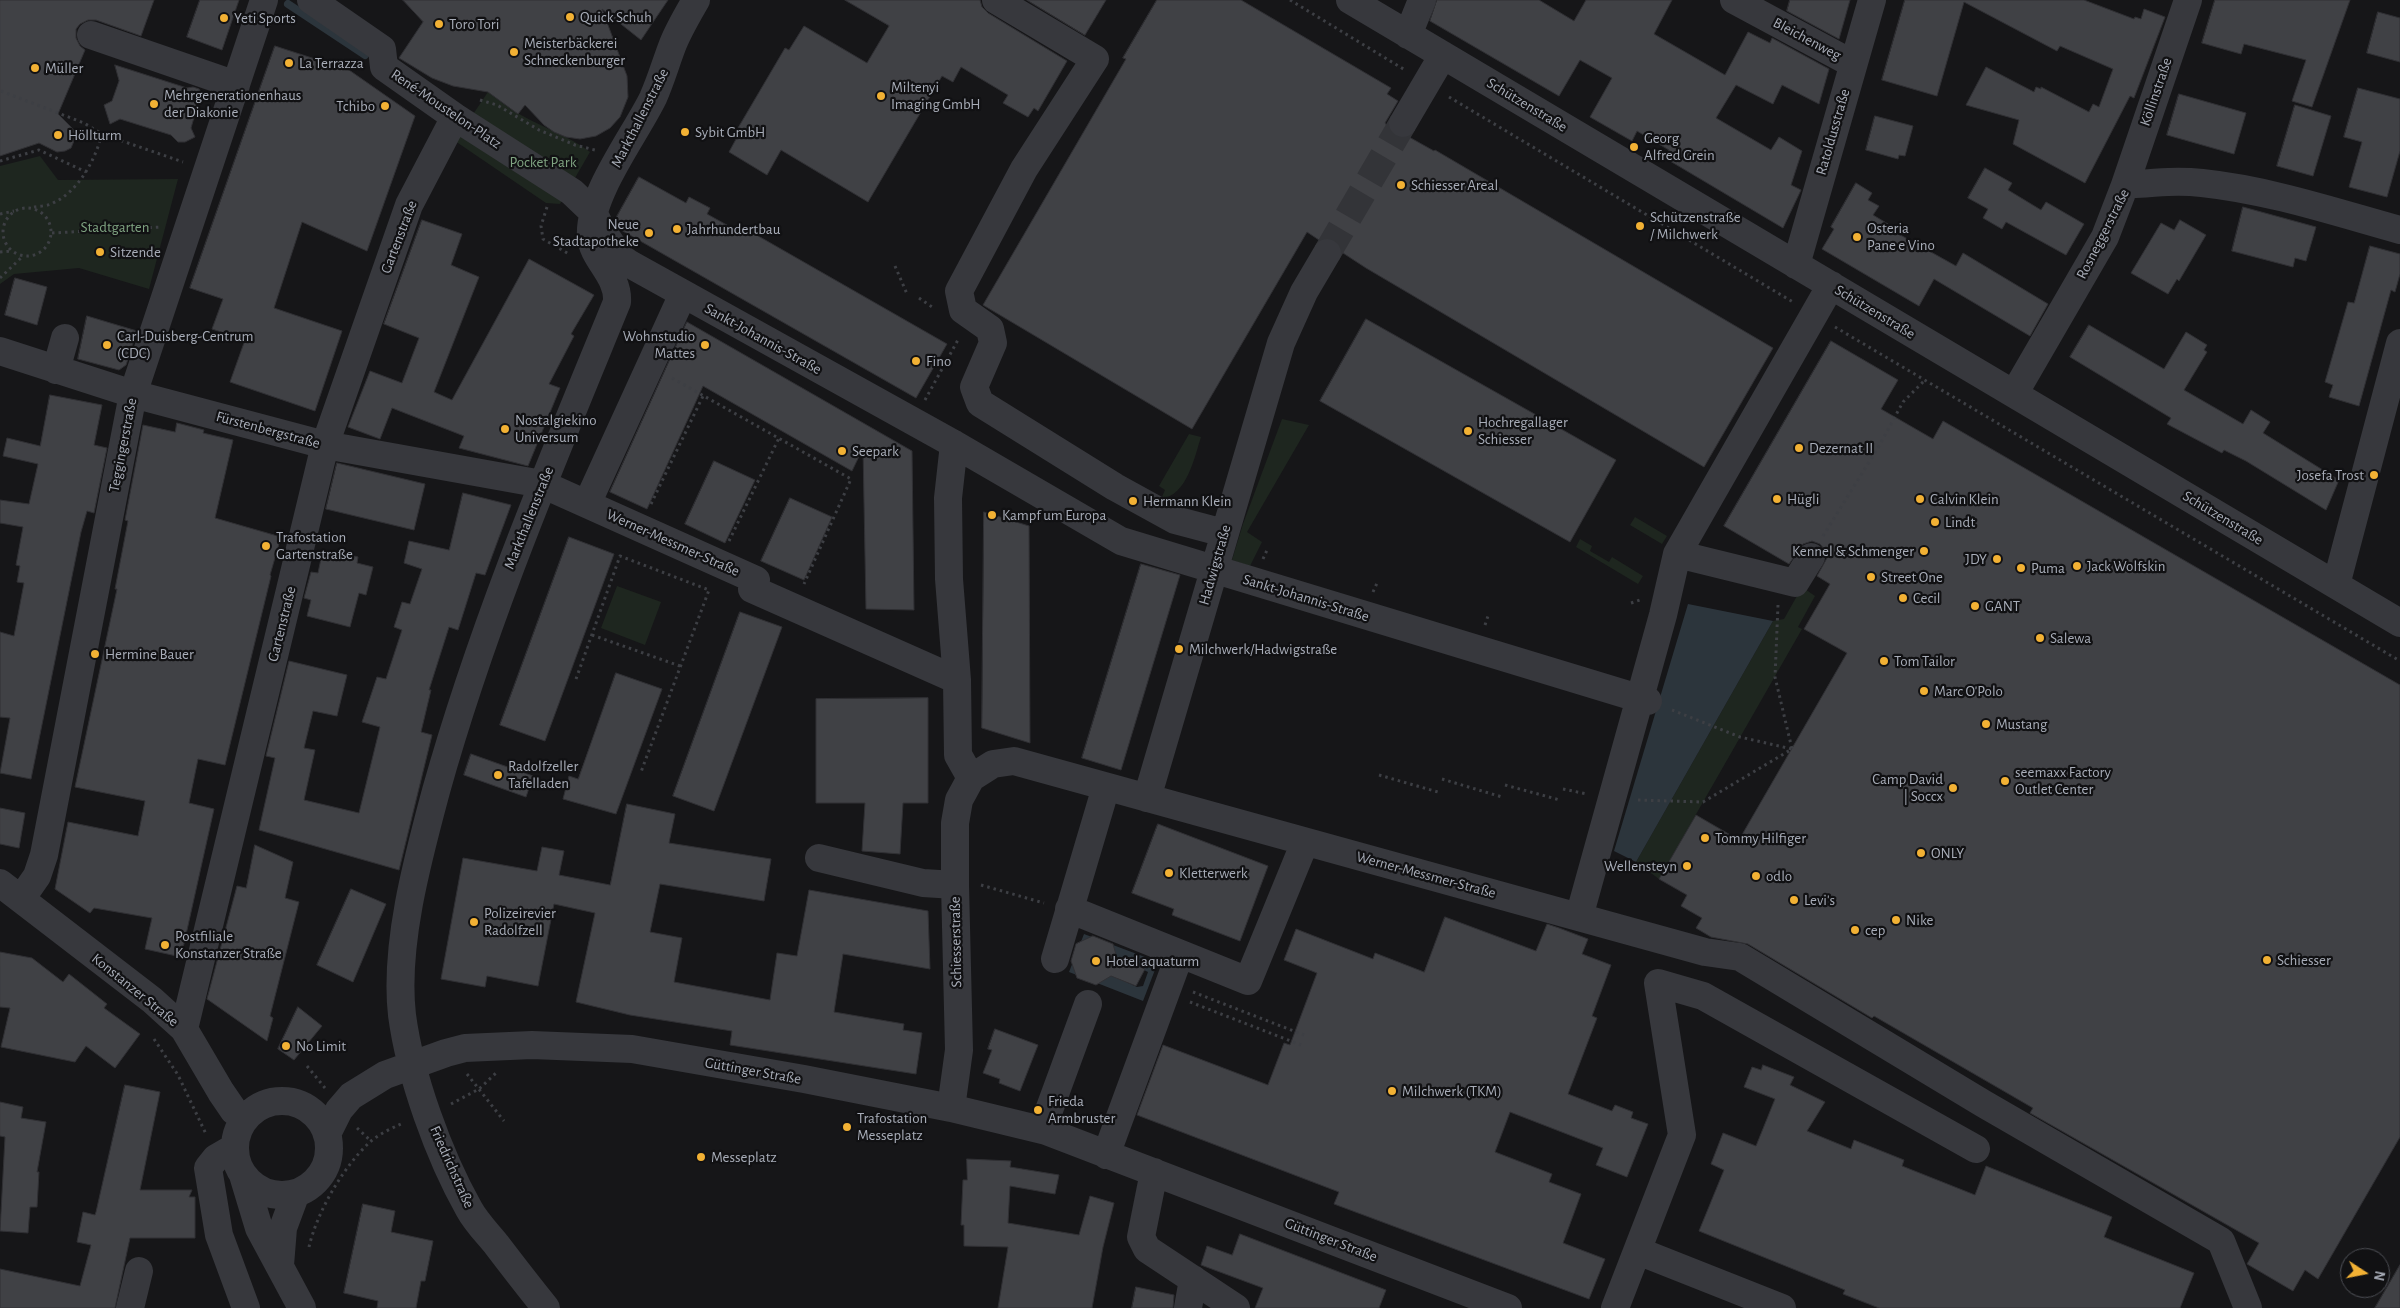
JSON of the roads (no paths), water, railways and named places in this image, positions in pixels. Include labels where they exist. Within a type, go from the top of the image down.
[{"type":"street","name":"Teggingerstraße","points":[[10,891],[37,876],[44,855],[133,394],[264,0]]},
{"type":"street","name":"René-Moustelon-Platz","points":[[311,0],[382,49],[384,67],[453,116],[556,180],[593,212]]},
{"type":"street","name":"Markthallenstraße","points":[[413,1064],[402,1016],[401,997],[405,928],[426,827],[470,678],[542,484],[617,302],[618,291],[615,283],[590,238],[593,212],[601,192],[650,104],[667,65],[673,45],[696,0]]},
{"type":"street","points":[[996,0],[1095,59],[1024,169],[959,291],[963,310],[990,329],[993,344],[974,386],[980,403],[1115,487],[1175,520],[1224,533]]},
{"type":"street","name":"Schützenstraße","points":[[1350,0],[2400,623]]},
{"type":"street","points":[[1408,35],[1422,0]]},
{"type":"street","name":"Bleichenweg","points":[[1734,0],[1853,64]]},
{"type":"street","name":"Ratoldusstraße","points":[[1796,265],[1872,0]]},
{"type":"street","name":"Köllinstraße","points":[[2125,184],[2188,0]]},
{"type":"street","points":[[91,35],[236,85]]},
{"type":"street","points":[[1402,123],[1443,55]]},
{"type":"street","name":"Gartenstraße","points":[[184,1029],[325,445],[409,205],[453,116]]},
{"type":"street","name":"Rosneggerstraße","points":[[2014,394],[2105,237],[2125,184],[2201,183],[2243,190],[2303,203],[2400,230]]},
{"type":"street","name":"Sankt-Johannis-Straße","points":[[593,212],[621,258],[912,423],[954,444],[1121,541],[1644,700]]},
{"type":"street","name":"Hadwigstraße","points":[[1147,798],[1281,342],[1304,292],[1327,253]]},
{"type":"street","points":[[1579,917],[1644,700],[1677,554],[1831,285]]},
{"type":"street","points":[[587,504],[683,294]]},
{"type":"street","points":[[56,370],[65,338]]},
{"type":"street","points":[[2336,585],[2400,343]]},
{"type":"street","name":"Fürstenbergstraße","points":[[0,352],[133,394],[325,445],[542,484]]},
{"type":"street","points":[[954,444],[948,498],[949,579],[957,680],[958,755],[971,778]]},
{"type":"street","name":"Werner-Messmer-Straße","points":[[542,484],[756,580],[752,588],[957,680]]},
{"type":"street","points":[[1677,554],[1795,583],[1811,557]]},
{"type":"street","name":"Schiesserstraße","points":[[951,1108],[958,1050],[955,823],[959,800],[971,778],[993,764],[1014,761],[1050,769],[1147,798]]},
{"type":"street","points":[[1055,959],[1106,787]]},
{"type":"street","name":"Werner-Messmer-Straße","points":[[1147,798],[1705,952],[1740,957],[1984,1104],[2221,1241],[2248,1308]]},
{"type":"street","points":[[1069,909],[1248,981],[1305,842]]},
{"type":"street","points":[[819,858],[923,884],[955,883]]},
{"type":"street","name":"Konstanzer Straße","points":[[10,891],[152,1000],[184,1029],[221,1092],[234,1111],[245,1119]]},
{"type":"street","points":[[1106,1155],[1180,954]]},
{"type":"street","points":[[1615,1308],[1682,1135],[1658,983],[1703,996],[1976,1149]]},
{"type":"street","points":[[1046,1132],[1048,1113],[1088,1004]]},
{"type":"street","name":"Güttinger Straße","points":[[327,1134],[339,1110],[352,1096],[384,1075],[465,1048],[532,1045],[632,1049],[804,1079],[951,1108],[1046,1132],[1508,1308]]},
{"type":"street","name":"Friedrichstraße","points":[[413,1064],[447,1165],[470,1212],[546,1308]]},
{"type":"street","points":[[298,1103],[331,1096],[352,1096]]},
{"type":"street","points":[[243,1175],[254,1186],[267,1192],[281,1195],[296,1193],[310,1187],[320,1176],[327,1163],[330,1149],[327,1134],[316,1115],[298,1103],[284,1100],[269,1102],[255,1109],[245,1119],[226,1152],[208,1168],[219,1236],[246,1308]]},
{"type":"street","points":[[226,1152],[237,1162],[243,1175],[259,1228],[302,1308]]},
{"type":"street","points":[[1154,1172],[1141,1237],[1147,1249],[1236,1308]]},
{"type":"street","points":[[280,1265],[283,1228],[296,1193]]},
{"type":"street","points":[[1638,1251],[1782,1308]]},
{"type":"street","points":[[130,1308],[139,1271]]},
{"type":"street","points":[[1188,1308],[1193,1279]]},
{"type":"waterway","points":[[288,4],[365,55]]},
{"type":"tunnel","points":[[1327,253],[1403,123]]},
{"type":"place","name":"Quick Schuh","points":[[570,17]]},
{"type":"place","name":"Yeti Sports","points":[[224,18]]},
{"type":"place","name":"Toro Tori","points":[[439,24]]},
{"type":"place","name":"Meisterbäckerei Schneckenburger","points":[[514,52]]},
{"type":"place","name":"La Terrazza","points":[[289,63]]},
{"type":"place","name":"Müller","points":[[35,68]]},
{"type":"place","name":"Miltenyi Imaging GmbH","points":[[881,96]]},
{"type":"place","name":"Mehrgenerationenhaus der Diakonie","points":[[154,104]]},
{"type":"place","name":"Tchibo","points":[[385,106]]},
{"type":"place","name":"Sybit GmbH","points":[[685,132]]},
{"type":"place","name":"Höllturm","points":[[58,135]]},
{"type":"place","name":"Georg Alfred Grein","points":[[1634,147]]},
{"type":"place","name":"Schiesser Areal","points":[[1401,185]]},
{"type":"place","name":"Schützenstraße / Milchwerk","points":[[1640,226]]},
{"type":"place","name":"Jahrhundertbau","points":[[677,229]]},
{"type":"place","name":"Neue Stadtapotheke","points":[[649,233]]},
{"type":"place","name":"Osteria Pane e Vino","points":[[1857,237]]},
{"type":"place","name":"Sitzende","points":[[100,252]]},
{"type":"place","name":"Carl-Duisberg-Centrum (CDC)","points":[[107,345]]},
{"type":"place","name":"Wohnstudio Mattes","points":[[705,345]]},
{"type":"place","name":"Fino","points":[[916,361]]},
{"type":"place","name":"Nostalgiekino Universum","points":[[505,429]]},
{"type":"place","name":"Hochregallager Schiesser","points":[[1468,431]]},
{"type":"place","name":"Dezernat II","points":[[1799,448]]},
{"type":"place","name":"Seepark","points":[[842,451]]},
{"type":"place","name":"Josefa Trost","points":[[2374,475]]},
{"type":"place","name":"Hügli","points":[[1777,499]]},
{"type":"place","name":"Calvin Klein","points":[[1920,499]]},
{"type":"place","name":"Hermann Klein","points":[[1133,501]]},
{"type":"place","name":"Kampf um Europa","points":[[992,515]]},
{"type":"place","name":"Lindt","points":[[1935,522]]},
{"type":"place","name":"Trafostation Gartenstraße","points":[[266,546]]},
{"type":"place","name":"Kennel & Schmenger","points":[[1924,551]]},
{"type":"place","name":"JDY","points":[[1997,559]]},
{"type":"place","name":"Jack Wolfskin","points":[[2077,566]]},
{"type":"place","name":"Puma","points":[[2021,568]]},
{"type":"place","name":"Street One","points":[[1871,577]]},
{"type":"place","name":"Cecil","points":[[1903,598]]},
{"type":"place","name":"GANT","points":[[1975,606]]},
{"type":"place","name":"Salewa","points":[[2040,638]]},
{"type":"place","name":"Milchwerk/Hadwigstraße","points":[[1179,649]]},
{"type":"place","name":"Hermine Bauer","points":[[95,654]]},
{"type":"place","name":"Tom Tailor","points":[[1884,661]]},
{"type":"place","name":"Marc O'Polo","points":[[1924,691]]},
{"type":"place","name":"Mustang","points":[[1986,724]]},
{"type":"place","name":"Radolfzeller Tafelladen","points":[[498,775]]},
{"type":"place","name":"seemaxx Factory Outlet Center","points":[[2005,781]]},
{"type":"place","name":"Camp David | Soccx","points":[[1953,788]]},
{"type":"place","name":"Tommy Hilfiger","points":[[1705,838]]},
{"type":"place","name":"ONLY","points":[[1921,853]]},
{"type":"place","name":"Wellensteyn","points":[[1687,866]]},
{"type":"place","name":"Kletterwerk","points":[[1169,873]]},
{"type":"place","name":"odlo","points":[[1756,876]]},
{"type":"place","name":"Levi's","points":[[1794,900]]},
{"type":"place","name":"Nike","points":[[1896,920]]},
{"type":"place","name":"Polizeirevier Radolfzell","points":[[474,922]]},
{"type":"place","name":"cep","points":[[1855,930]]},
{"type":"place","name":"Postfiliale Konstanzer Straße","points":[[165,945]]},
{"type":"place","name":"Schiesser","points":[[2267,960]]},
{"type":"place","name":"Hotel aquaturm","points":[[1096,961]]},
{"type":"place","name":"No Limit","points":[[286,1046]]},
{"type":"place","name":"Milchwerk (TKM)","points":[[1392,1091]]},
{"type":"place","name":"Frieda Armbruster","points":[[1038,1110]]},
{"type":"place","name":"Trafostation Messeplatz","points":[[847,1127]]},
{"type":"place","name":"Messeplatz","points":[[701,1157]]},
{"type":"park label","name":"Pocket Park","points":[[543,162]]},
{"type":"park label","name":"Stadtgarten","points":[[115,227]]}]
